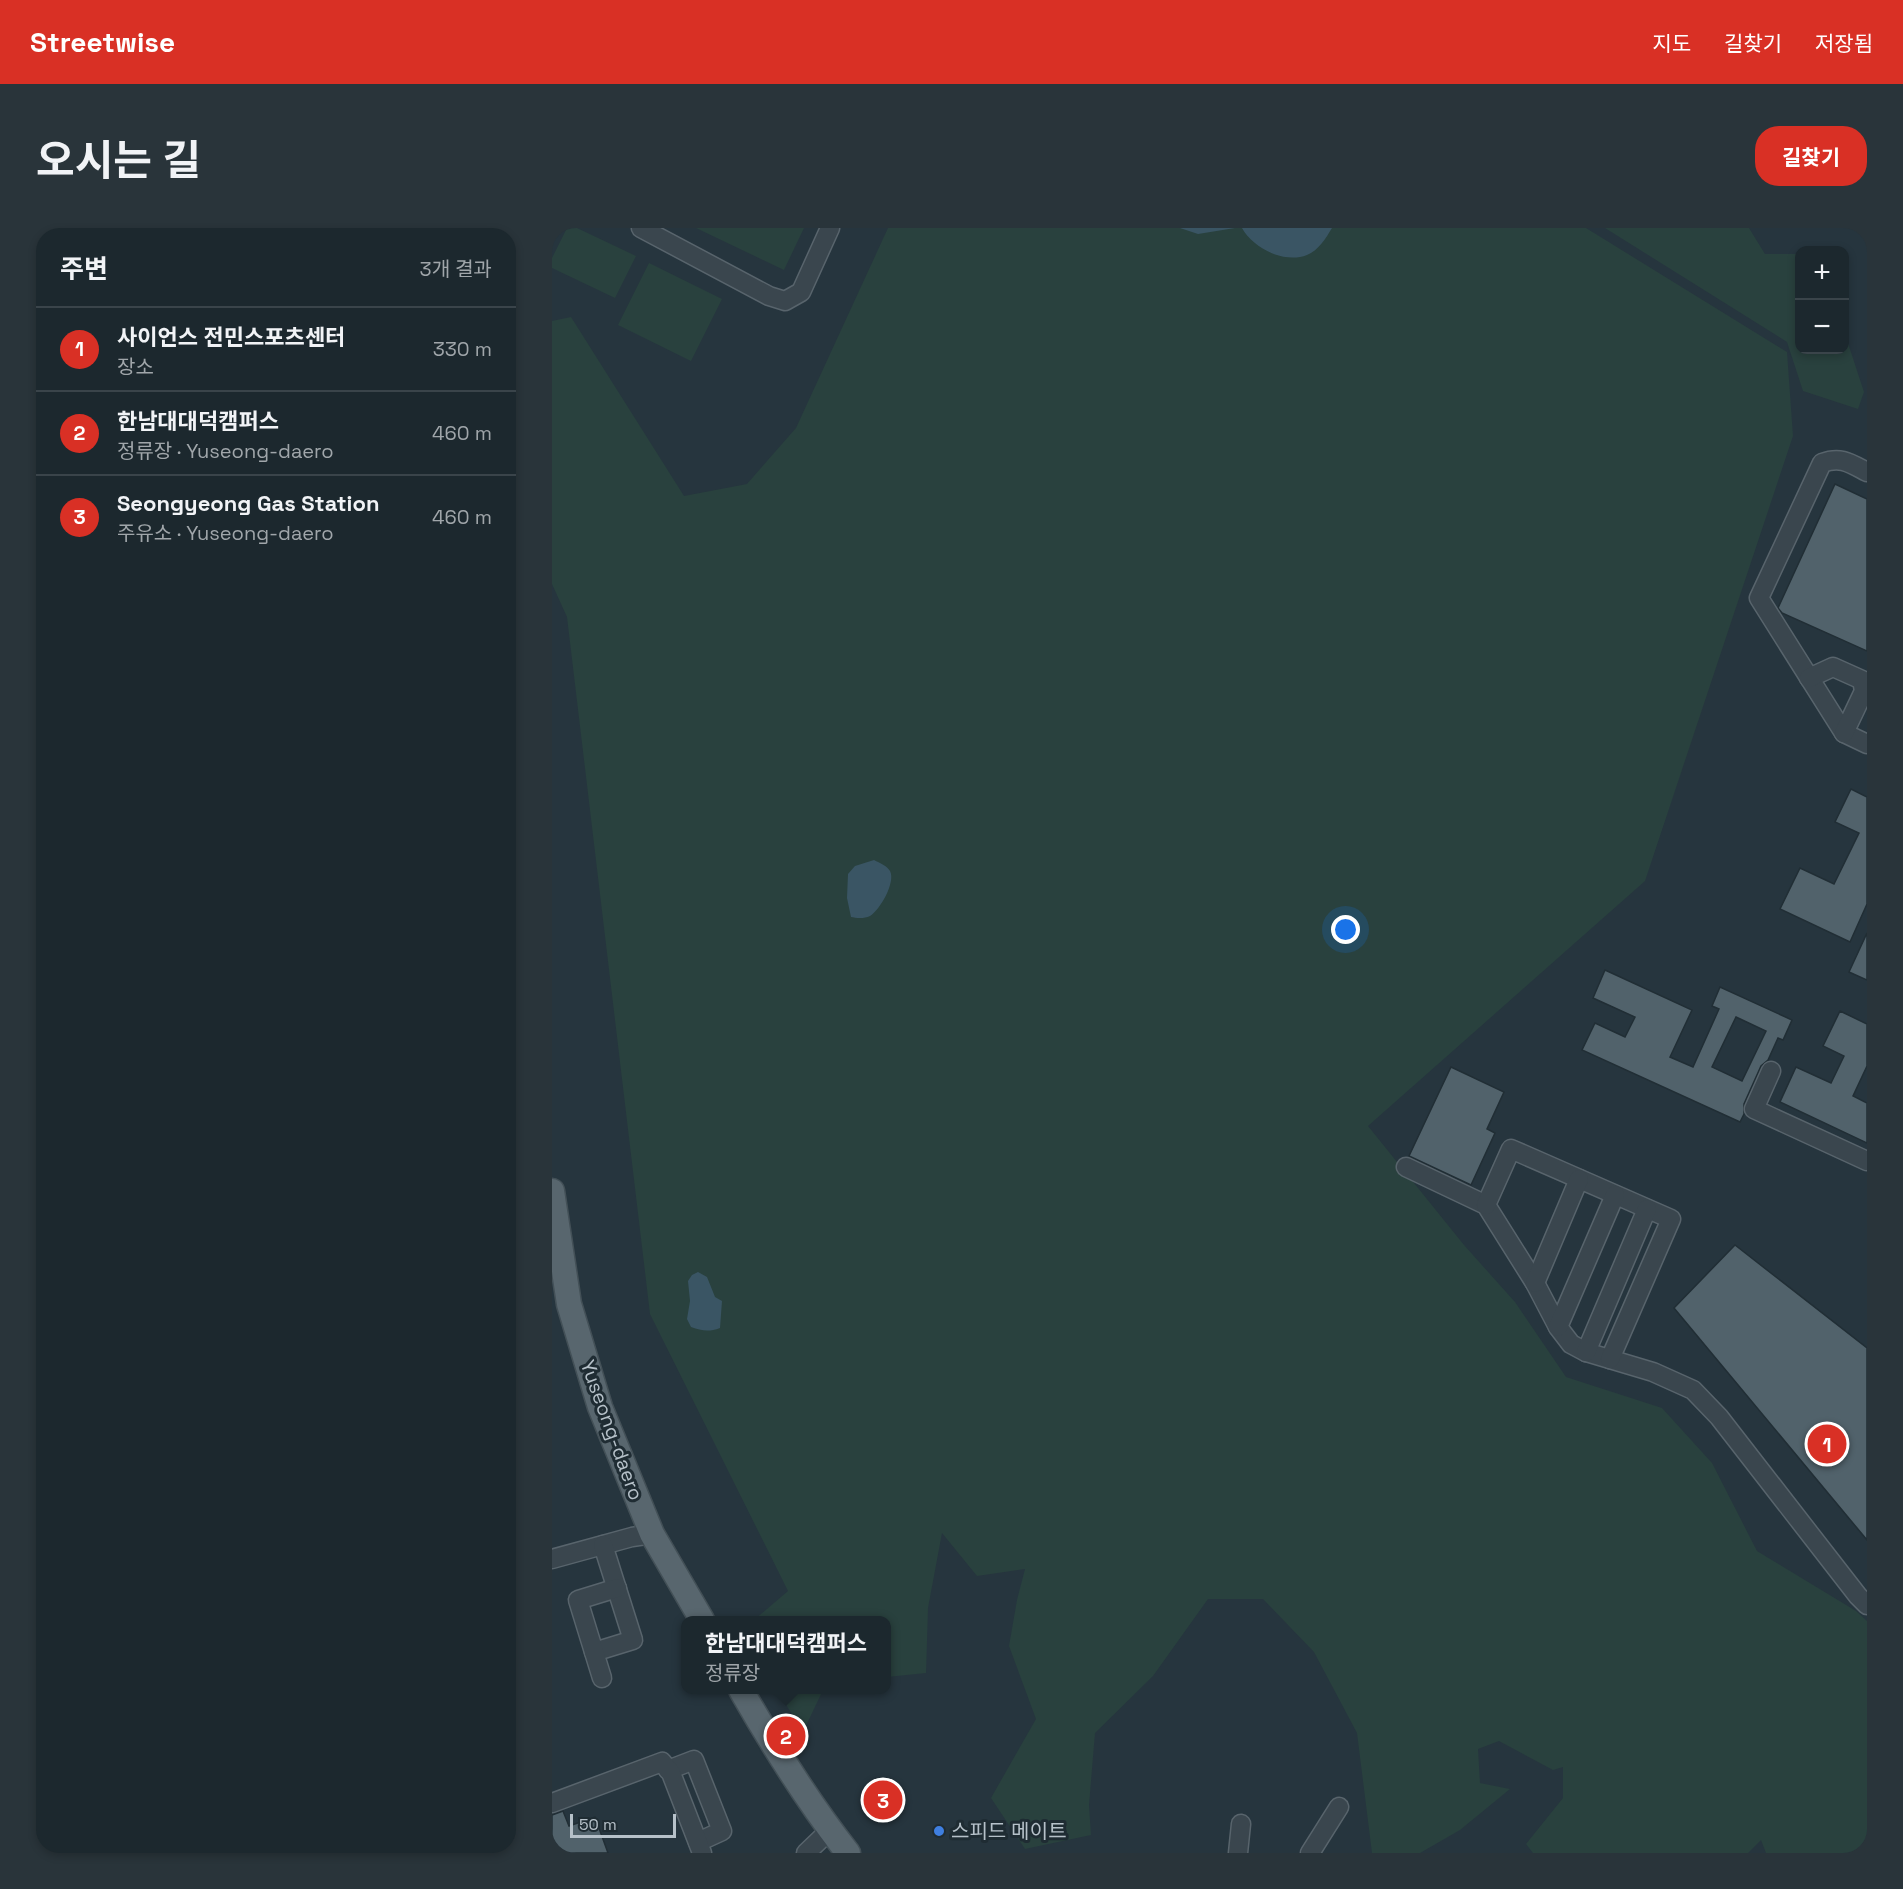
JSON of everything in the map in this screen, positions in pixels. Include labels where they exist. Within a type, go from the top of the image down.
[{"type":"main road","name":"Yuseong-daero","points":[[552,1191],[569,1304],[600,1407],[652,1534],[700,1616]]},
{"type":"main road","points":[[744,1694],[766,1734],[848,1853]]},
{"type":"street","points":[[641,228],[769,296],[785,301],[801,292],[831,228]]},
{"type":"street","points":[[1867,472],[1842,459],[1822,463],[1758,598],[1844,733],[1867,744]]},
{"type":"street","points":[[1809,678],[1833,667],[1862,680],[1864,691],[1844,733]]},
{"type":"street","points":[[1772,1071],[1754,1108],[1867,1161]]},
{"type":"street","points":[[1486,1205],[1511,1149],[1671,1219],[1610,1359]]},
{"type":"street","points":[[1406,1167],[1486,1205],[1535,1283],[1558,1327],[1571,1344],[1586,1352],[1653,1372],[1693,1390],[1719,1418],[1851,1588],[1867,1605]]},
{"type":"street","points":[[1535,1283],[1579,1179]]},
{"type":"street","points":[[1558,1327],[1615,1194]]},
{"type":"street","points":[[1586,1352],[1647,1209]]},
{"type":"street","points":[[552,1559],[632,1537],[652,1534]]},
{"type":"street","points":[[594,1652],[633,1640],[603,1545]]},
{"type":"street","points":[[602,1678],[578,1600],[617,1588]]},
{"type":"street","points":[[552,1803],[662,1762],[668,1770],[700,1847],[722,1831],[694,1760],[668,1770]]},
{"type":"street","points":[[1310,1853],[1339,1807]]},
{"type":"street","points":[[1239,1853],[1241,1824]]},
{"type":"street","points":[[806,1853],[830,1830]]},
{"type":"green space","points":[[567,228],[577,228],[636,256],[615,298],[552,268],[552,258]]},
{"type":"green space","points":[[696,228],[804,228],[784,270]]},
{"type":"green space","points":[[888,228],[1586,228],[1787,352],[1793,436],[1645,881],[1368,1126],[1464,1245],[1515,1302],[1566,1377],[1662,1408],[1712,1463],[1757,1551],[1856,1611],[1867,1621],[1867,1853],[1766,1853],[1761,1840],[1748,1853],[1533,1853],[1526,1844],[1563,1798],[1563,1767],[1553,1770],[1499,1741],[1478,1749],[1480,1783],[1510,1789],[1460,1830],[1420,1853],[1372,1853],[1357,1733],[1314,1652],[1263,1599],[1208,1599],[1153,1676],[1095,1733],[1089,1805],[1091,1835],[1025,1849],[991,1798],[1036,1719],[1009,1646],[1025,1569],[977,1576],[942,1533],[928,1608],[926,1673],[891,1677],[891,1616],[759,1616],[788,1591],[650,1314],[567,617],[552,584],[552,321],[571,317],[684,496],[747,484],[796,428]]},
{"type":"green space","points":[[1605,228],[1749,228],[1765,254],[1795,254],[1795,354],[1849,354],[1849,346],[1864,392],[1858,409],[1803,391],[1787,342]]},
{"type":"green space","points":[[649,263],[722,299],[691,361],[618,325]]},
{"type":"green space","points":[[779,1694],[821,1694],[803,1732]]},
{"type":"water","points":[[1180,228],[1235,228],[1198,234]]},
{"type":"water","points":[[1242,228],[1332,228],[1321,244],[1311,253],[1289,257],[1279,256],[1261,248]]},
{"type":"water","points":[[874,860],[890,871],[889,888],[874,913],[863,918],[851,917],[847,898],[848,874],[855,866]]},
{"type":"water","points":[[698,1272],[707,1277],[715,1297],[722,1301],[720,1328],[709,1330],[691,1327],[687,1319],[690,1301],[688,1281]]},
{"type":"building","points":[[1835,484],[1867,499],[1867,651],[1782,613],[1778,608]]},
{"type":"building","points":[[1851,789],[1867,797],[1867,904],[1850,942],[1780,909],[1800,868],[1834,884],[1859,833],[1835,822]]},
{"type":"building","points":[[1867,933],[1867,980],[1849,972]]},
{"type":"building","points":[[1605,970],[1692,1010],[1670,1057],[1693,1067],[1719,1009],[1712,1006],[1720,987],[1792,1020],[1783,1040],[1778,1038],[1768,1060],[1761,1066],[1744,1104],[1744,1114],[1740,1122],[1582,1050],[1595,1023],[1625,1037],[1635,1017],[1593,998]],"holes":[[[1736,1017],[1766,1031],[1742,1081],[1712,1067]]]},
{"type":"building","points":[[1840,1011],[1867,1024],[1867,1066],[1853,1096],[1867,1103],[1867,1143],[1780,1102],[1796,1067],[1831,1083],[1844,1056],[1823,1046]]},
{"type":"building","points":[[1451,1067],[1504,1092],[1487,1129],[1495,1133],[1471,1185],[1409,1156]]},
{"type":"building","points":[[1735,1245],[1867,1348],[1867,1540],[1674,1308]]},
{"type":"building","points":[[563,1811],[569,1826],[595,1817],[608,1853],[552,1853],[552,1815]]},
{"type":"place","name":"사이언스 전민스포츠센터","points":[[1827,1444]]},
{"type":"place","name":"한남대대덕캠퍼스","points":[[786,1736]]},
{"type":"place","name":"Seongyeong Gas Station","points":[[883,1800]]},
{"type":"place","name":"스피드 메이트","points":[[939,1831]]}]
